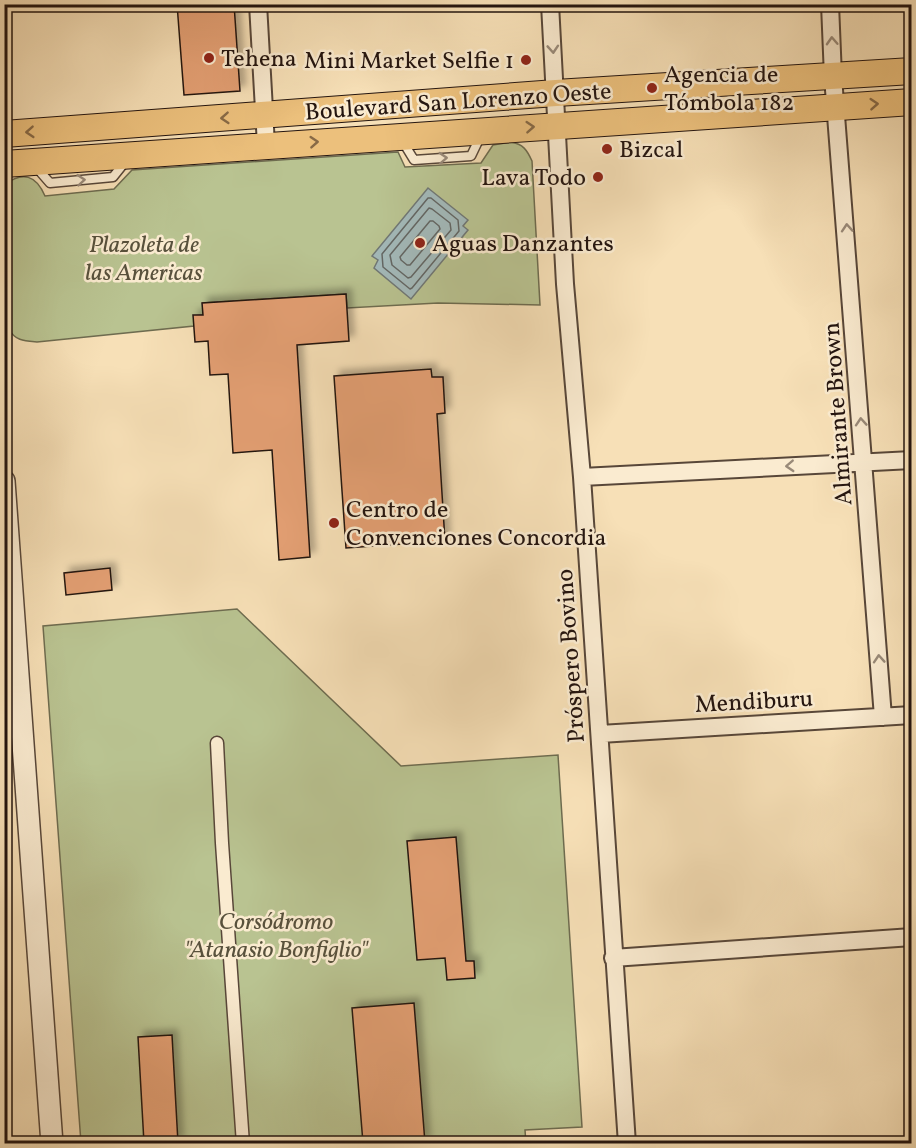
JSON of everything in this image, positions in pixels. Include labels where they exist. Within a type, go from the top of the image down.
[{"type":"main road","name":"Boulevard San Lorenzo Oeste","points":[[4,134],[556,93],[912,71]]},
{"type":"main road","name":"Boulevard San Lorenzo Oeste","points":[[4,164],[912,102]]},
{"type":"street","points":[[258,4],[266,145]]},
{"type":"street","name":"Próspero Bovino","points":[[550,4],[565,284],[582,477],[627,1143]]},
{"type":"street","points":[[830,4],[833,77]]},
{"type":"street","name":"Almirante Brown","points":[[833,77],[883,717]]},
{"type":"street","points":[[582,477],[912,460]]},
{"type":"street","points":[[4,481],[13,717],[52,1143]]},
{"type":"street","name":"Mendiburu","points":[[600,734],[912,715]]},
{"type":"street","points":[[217,743],[243,1143]]},
{"type":"street","points":[[613,958],[912,937]]},
{"type":"green space","name":"Plazoleta de las Americas","points":[[511,142],[524,148],[532,161],[540,305],[438,303],[347,308],[346,294],[203,303],[203,315],[194,316],[194,326],[37,342],[17,338],[9,329],[4,267],[4,185],[17,178],[28,177],[33,180],[45,196],[114,189],[132,170],[398,152],[405,167],[481,163],[493,145]]},
{"type":"green space","name":"Corsódromo \"Atanasio Bonfiglio\"","points":[[237,609],[401,766],[558,755],[582,1127],[525,1130],[526,1144],[81,1143],[43,626]]},
{"type":"water","name":"Aguas Danzantes","points":[[428,188],[468,220],[463,226],[468,230],[411,299],[374,268],[378,260],[372,256]]},
{"type":"building","name":"Tehena","points":[[177,4],[234,4],[240,91],[184,95]]},
{"type":"building","points":[[346,294],[349,341],[297,345],[310,557],[279,560],[272,450],[233,453],[228,374],[210,375],[208,341],[195,342],[193,315],[203,315],[202,303]]},
{"type":"building","points":[[431,369],[432,377],[443,377],[445,413],[437,414],[445,541],[346,548],[334,376]]},
{"type":"building","points":[[110,568],[112,590],[66,595],[64,573]]},
{"type":"building","points":[[456,837],[466,961],[474,961],[475,978],[447,980],[445,958],[417,960],[407,841]]},
{"type":"building","points":[[414,1003],[425,1143],[363,1143],[352,1008]]},
{"type":"building","points":[[172,1035],[178,1143],[144,1143],[138,1037]]},
{"type":"place","name":"Tehena","points":[[209,58]]},
{"type":"place","name":"Mini Market Selfie 1","points":[[526,60]]},
{"type":"place","name":"Agencia de Tómbola 182","points":[[652,88]]},
{"type":"place","name":"Bizcal","points":[[607,149]]},
{"type":"place","name":"Lava Todo","points":[[598,177]]},
{"type":"place","name":"Aguas Danzantes","points":[[420,243]]},
{"type":"place","name":"Centro de Convenciones Concordia","points":[[334,523]]}]
